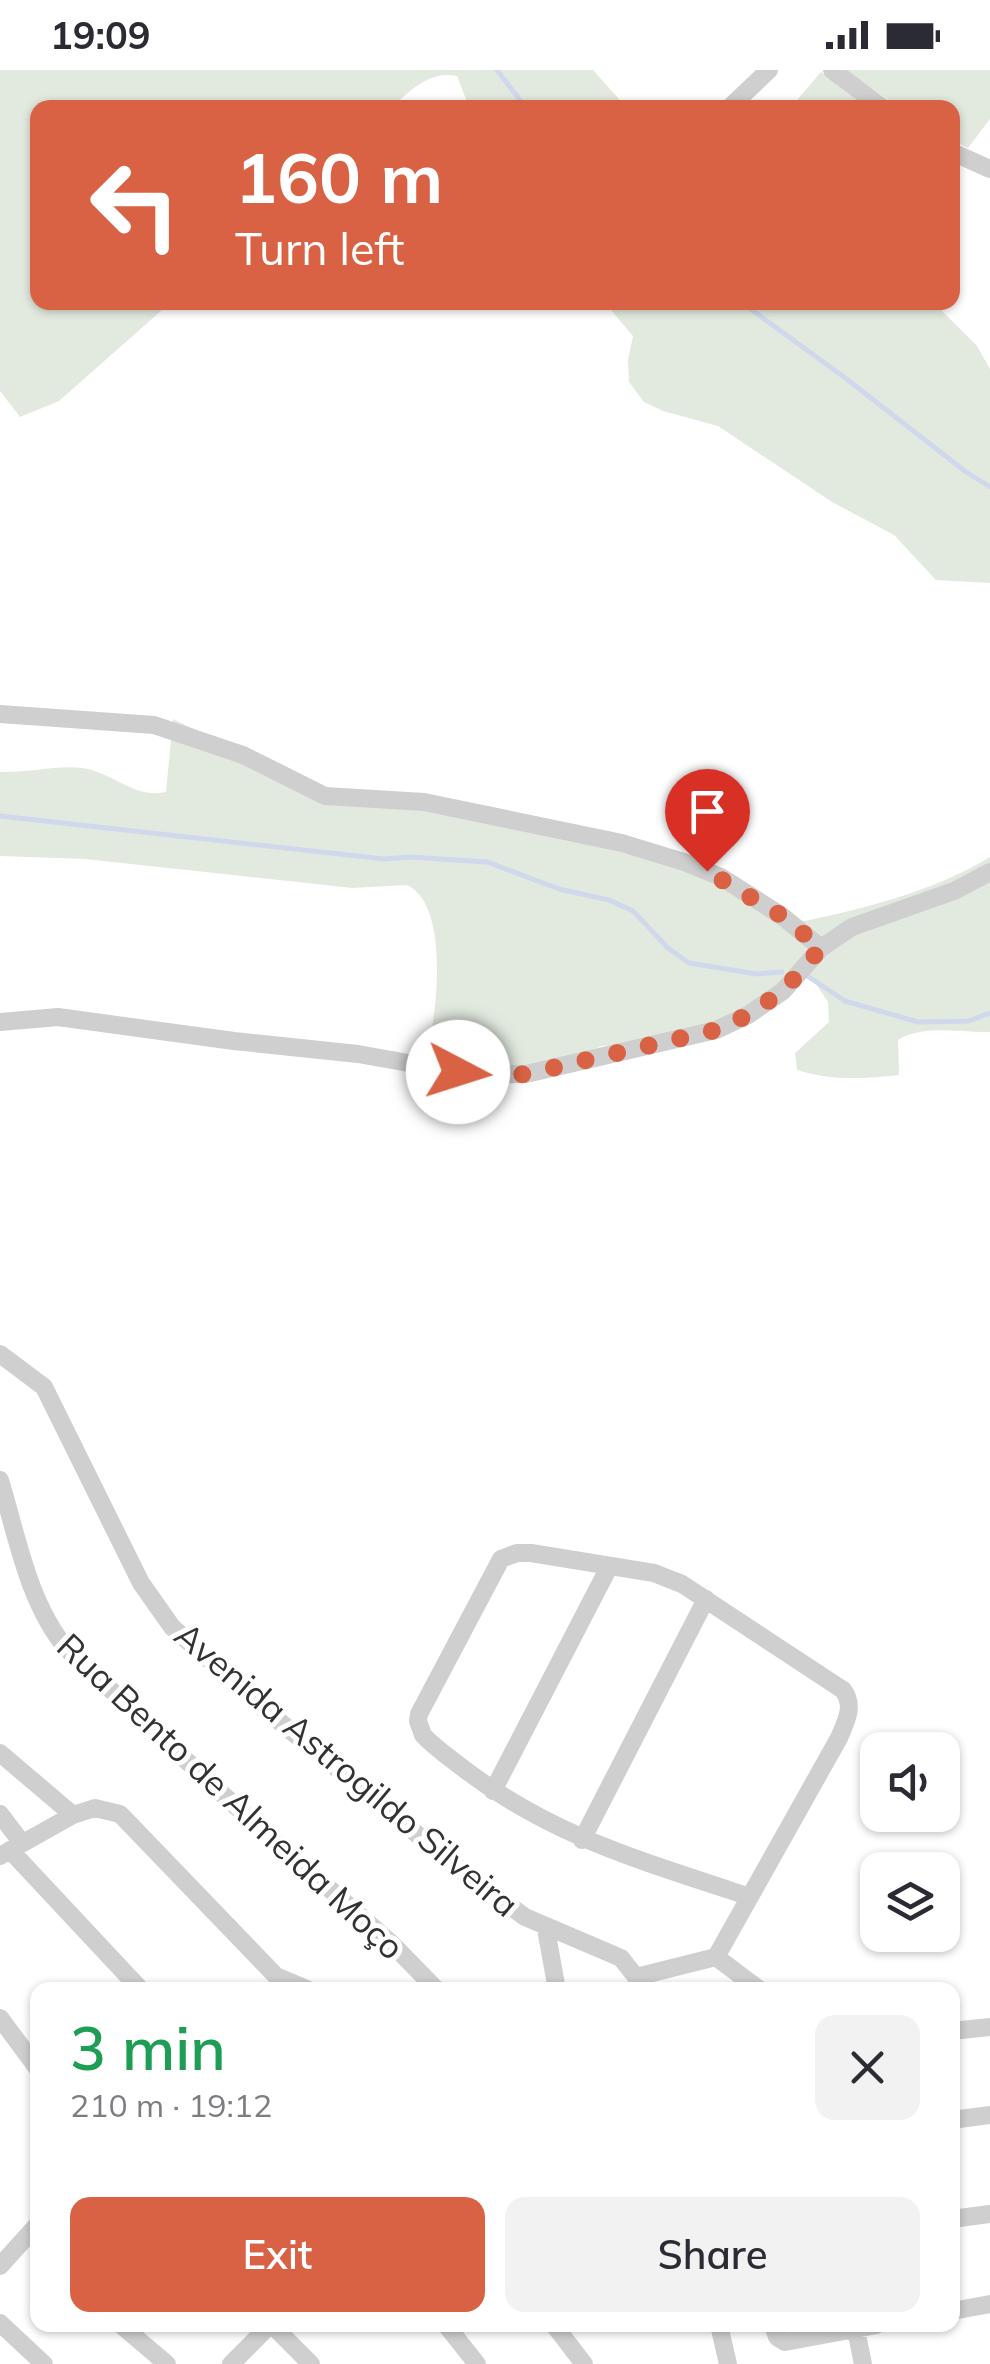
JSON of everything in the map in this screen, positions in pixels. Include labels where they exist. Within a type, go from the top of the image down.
[{"type":"street","points":[[737,100],[768,70]]},
{"type":"street","points":[[832,70],[872,100]]},
{"type":"street","points":[[960,156],[990,169]]},
{"type":"street","points":[[0,714],[154,725],[243,755],[325,796],[424,802],[622,843],[721,878],[782,916],[821,948]]},
{"type":"street","points":[[0,1022],[75,1019],[358,1054],[476,1075],[508,1076],[716,1030],[748,1015],[783,991],[821,948],[868,920],[954,891],[990,872]]},
{"type":"street","name":"Avenida Astrogildo Silveira","points":[[0,1354],[48,1392],[140,1582],[172,1626],[263,1708],[442,1855],[546,1929],[621,1958],[637,1982]]},
{"type":"street","name":"Rua Bento de Almeida Moço","points":[[1,1487],[40,1607],[51,1630],[66,1648],[429,1982]]},
{"type":"street","points":[[641,1982],[716,1957],[750,1897],[840,1738],[850,1705],[843,1690],[682,1584],[654,1573],[531,1553],[517,1552],[501,1559],[419,1714],[420,1729],[431,1744],[493,1791],[547,1824],[582,1840],[750,1897]]},
{"type":"street","points":[[493,1791],[609,1568]]},
{"type":"street","points":[[582,1840],[706,1599]]},
{"type":"street","points":[[0,1754],[73,1815]]},
{"type":"street","points":[[11,1850],[73,1815],[95,1808],[120,1814],[268,1982]]},
{"type":"street","points":[[0,1814],[11,1850],[134,1982]]},
{"type":"street","points":[[546,1929],[556,1982]]},
{"type":"street","points":[[716,1957],[749,1982]]},
{"type":"street","points":[[0,2018],[7,2043],[30,2062]]},
{"type":"street","points":[[960,2030],[990,2027]]},
{"type":"street","points":[[960,2119],[990,2115]]},
{"type":"street","points":[[960,2218],[990,2214]]},
{"type":"street","points":[[0,2266],[30,2232]]},
{"type":"street","points":[[22,2240],[30,2246]]},
{"type":"street","points":[[960,2310],[990,2304]]},
{"type":"street","points":[[0,2323],[44,2364]]},
{"type":"street","points":[[129,2332],[167,2364]]},
{"type":"street","points":[[231,2364],[264,2332]]},
{"type":"street","points":[[278,2332],[311,2364]]},
{"type":"street","points":[[452,2332],[477,2364]]},
{"type":"street","points":[[559,2332],[584,2364]]},
{"type":"street","points":[[721,2332],[728,2364]]},
{"type":"street","points":[[775,2332],[785,2342],[832,2332]]},
{"type":"street","points":[[856,2332],[863,2364]]},
{"type":"shaded area","points":[[0,70],[593,70],[620,100],[466,100],[457,76],[447,75],[422,83],[400,100],[30,100],[30,310],[162,310],[59,401],[20,417],[0,391]]},
{"type":"shaded area","points":[[845,70],[990,70],[990,119],[968,148],[960,144],[960,100],[889,100]]},
{"type":"shaded area","points":[[821,72],[861,100],[797,100]]},
{"type":"shaded area","points":[[611,310],[941,310],[977,346],[990,369],[990,583],[936,580],[894,535],[832,502],[718,426],[644,402],[629,382],[633,336]]},
{"type":"shaded area","points":[[173,719],[337,798],[436,809],[612,842],[727,883],[791,924],[919,890],[990,857],[990,1032],[931,1031],[908,1035],[898,1040],[899,1075],[848,1078],[797,1070],[795,1053],[829,1022],[828,1002],[805,968],[760,1009],[677,1041],[602,1046],[561,1063],[521,1072],[425,1060],[436,993],[435,939],[421,897],[407,885],[352,888],[85,859],[0,856],[0,772],[82,768],[144,792],[166,792]]},
{"type":"waterway","points":[[497,70],[520,100]]},
{"type":"waterway","points":[[752,310],[990,487]]},
{"type":"waterway","points":[[0,816],[384,859],[487,862],[633,911],[668,948],[689,963],[757,974],[782,972]]},
{"type":"waterway","points":[[806,975],[845,1001],[918,1022],[969,1021],[990,1013]]},
{"type":"route","points":[[458,1072],[493,1077],[526,1074],[716,1030],[748,1015],[783,991],[821,948],[782,916],[707,871]]}]
